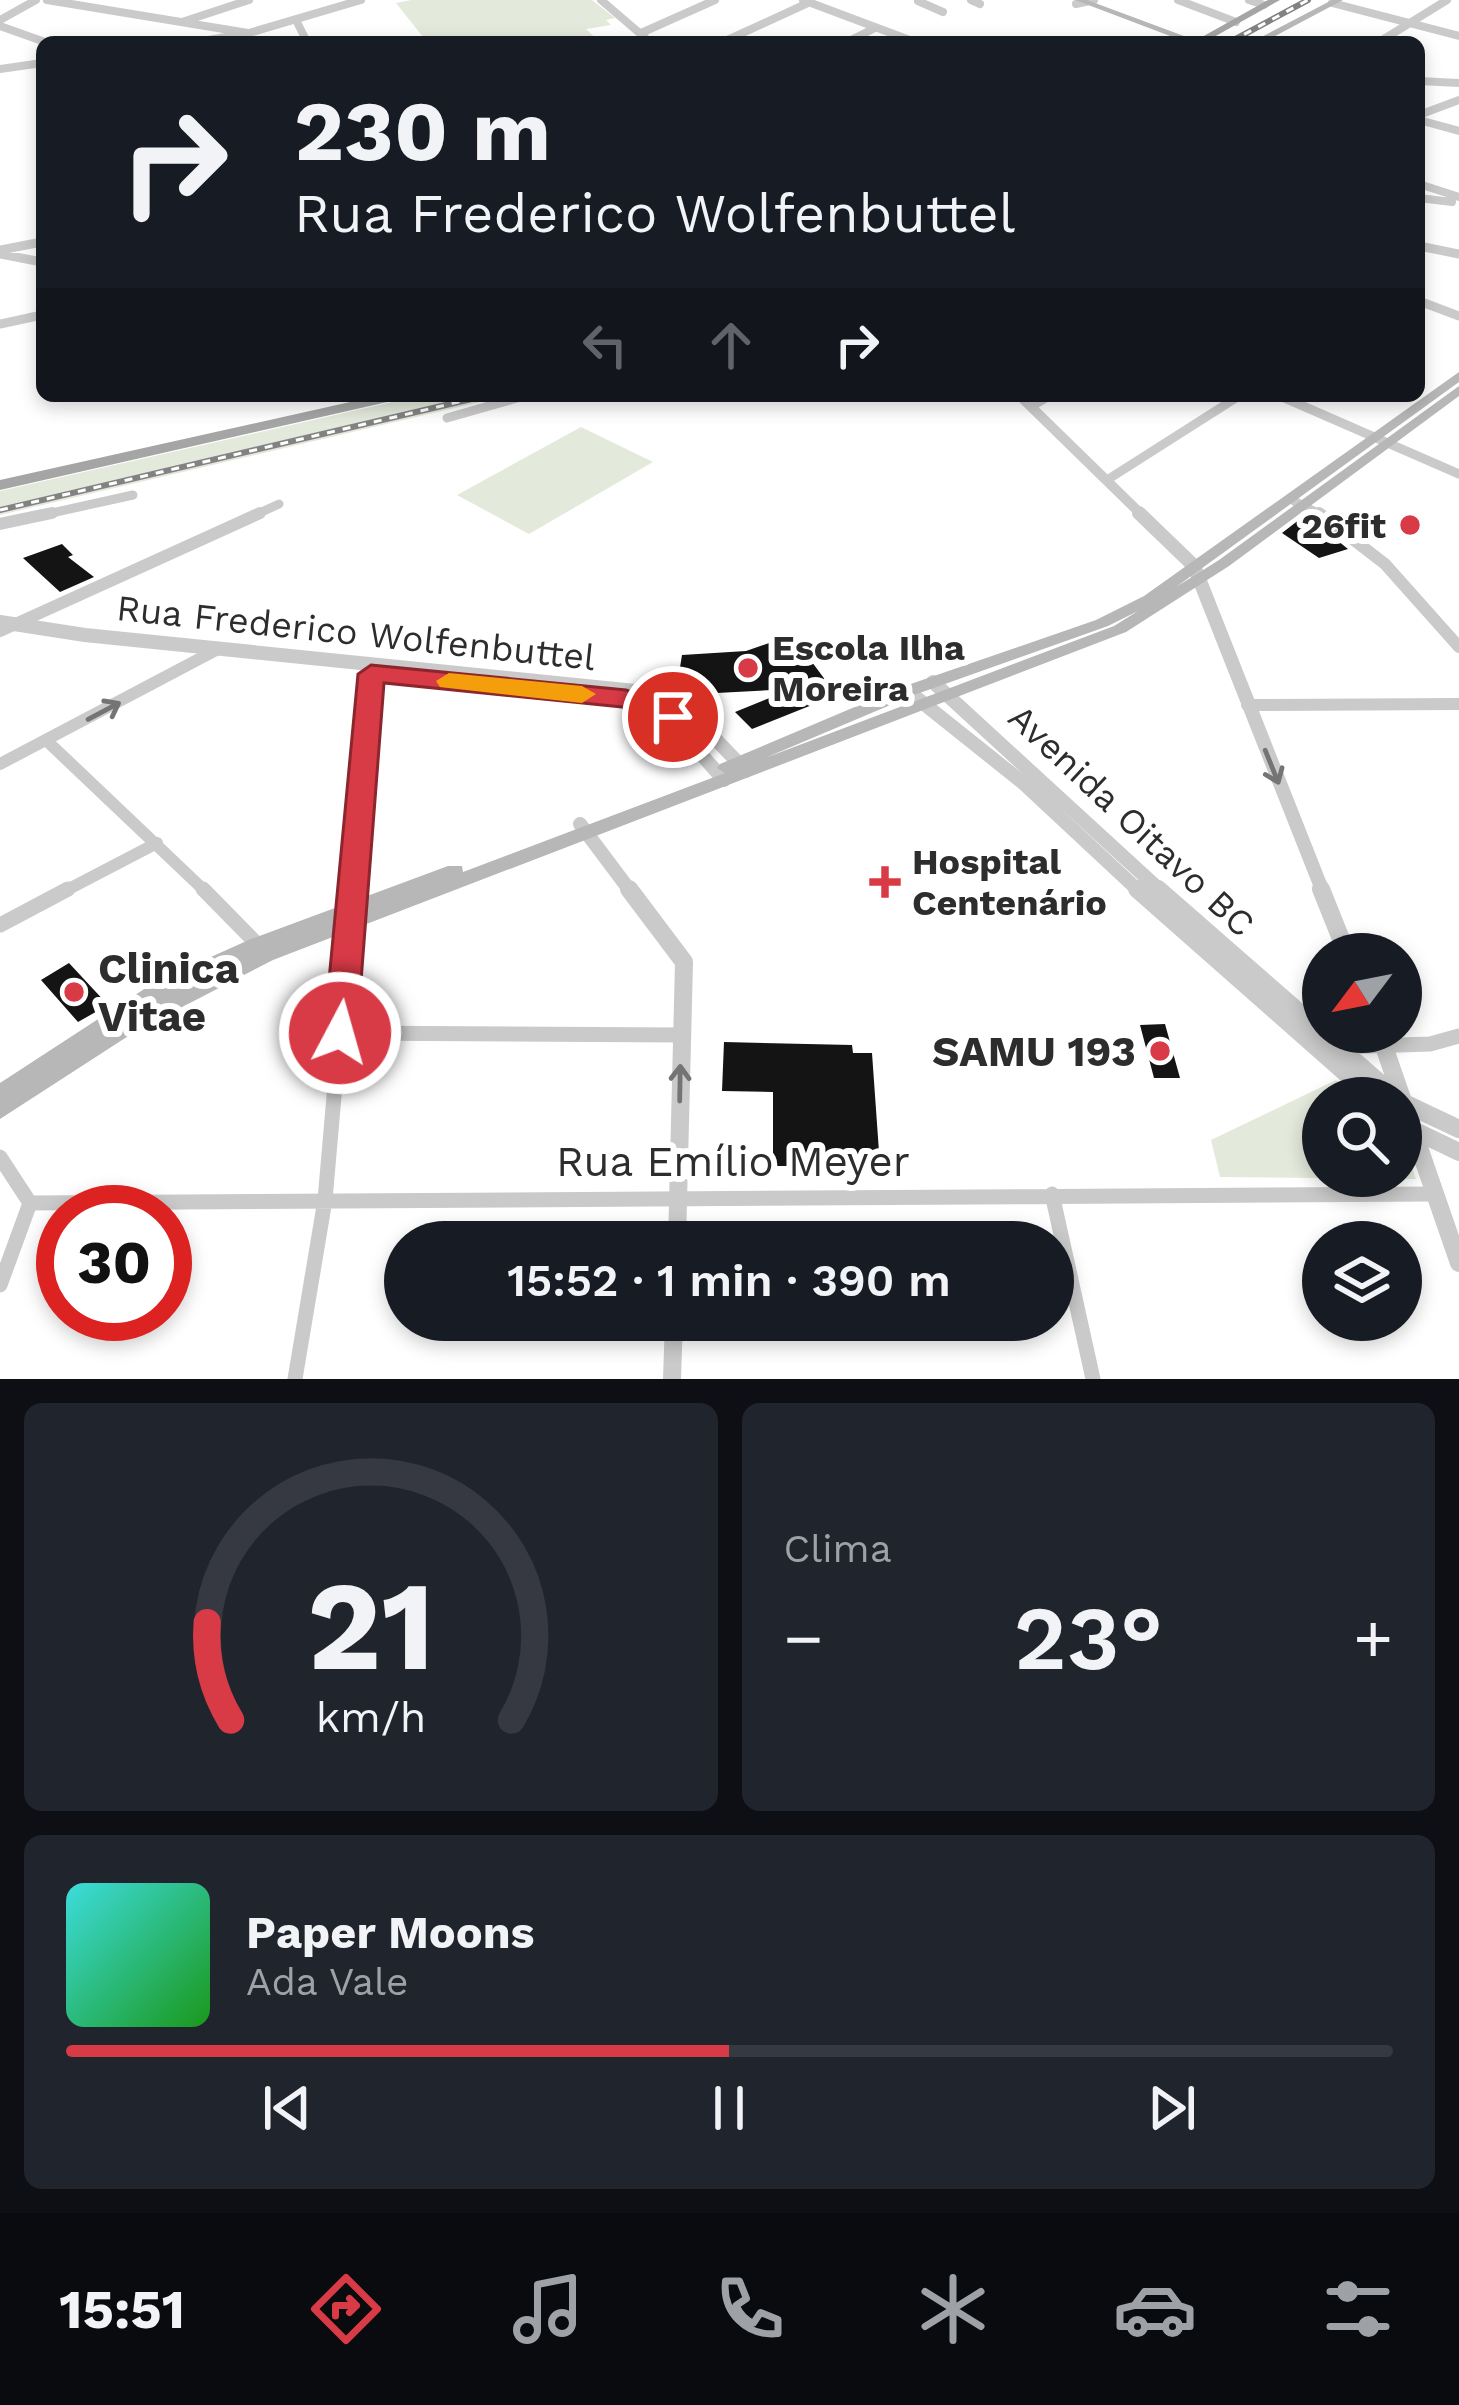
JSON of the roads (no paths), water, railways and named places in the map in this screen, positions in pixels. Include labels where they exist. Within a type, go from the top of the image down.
[{"type":"main road","points":[[1080,1],[1159,36]]},
{"type":"main road","points":[[1080,1],[1180,36]]},
{"type":"main road","points":[[1268,36],[1335,1]]},
{"type":"main road","points":[[1209,36],[1269,3]]},
{"type":"main road","points":[[0,1110],[163,987],[833,731],[948,696],[1155,603],[1455,387]]},
{"type":"main road","points":[[0,485],[369,402]]},
{"type":"main road","points":[[833,731],[908,691],[1037,655]]},
{"type":"main road","points":[[0,1094],[98,1034]]},
{"type":"street","points":[[0,23],[36,0]]},
{"type":"street","points":[[47,0],[249,33]]},
{"type":"street","points":[[175,24],[248,0]]},
{"type":"street","points":[[232,36],[361,0]]},
{"type":"street","points":[[604,2],[617,0]]},
{"type":"street","points":[[641,33],[715,0]]},
{"type":"street","points":[[922,0],[918,1],[943,12]]},
{"type":"street","points":[[1178,0],[1236,22]]},
{"type":"street","points":[[1249,0],[1269,3]]},
{"type":"street","points":[[735,36],[807,1],[897,36]]},
{"type":"street","points":[[1335,1],[1459,36]]},
{"type":"street","points":[[1389,36],[1445,1],[1459,7]]},
{"type":"street","points":[[604,2],[644,36]]},
{"type":"street","points":[[296,20],[304,36]]},
{"type":"street","points":[[0,23],[36,38]]},
{"type":"street","points":[[859,36],[874,28]]},
{"type":"street","points":[[0,69],[36,64]]},
{"type":"street","points":[[1425,81],[1459,83]]},
{"type":"street","points":[[1425,114],[1459,100]]},
{"type":"street","points":[[1425,120],[1459,131]]},
{"type":"street","points":[[1425,186],[1459,200]]},
{"type":"street","points":[[1425,197],[1459,200]]},
{"type":"street","points":[[0,252],[36,243]]},
{"type":"street","points":[[1425,247],[1459,254]]},
{"type":"street","points":[[0,252],[36,261]]},
{"type":"street","points":[[1425,303],[1459,316]]},
{"type":"street","points":[[0,324],[36,316]]},
{"type":"street","points":[[447,418],[503,402]]},
{"type":"street","points":[[1026,402],[1197,573],[1339,933]]},
{"type":"street","points":[[1031,407],[1039,402]]},
{"type":"street","points":[[1107,480],[1230,402]]},
{"type":"street","points":[[1295,402],[1459,474]]},
{"type":"street","points":[[0,524],[133,495]]},
{"type":"street","points":[[1296,501],[1343,527],[1382,560],[1459,647]]},
{"type":"street","points":[[3,627],[279,504]]},
{"type":"street","name":"Rua Frederico Wolfenbuttel","points":[[3,627],[108,642],[669,697],[682,704],[743,767]]},
{"type":"street","points":[[0,764],[213,653]]},
{"type":"street","points":[[295,1379],[325,1200],[371,669]]},
{"type":"street","name":"Avenida Oitavo BC","points":[[934,682],[1352,1077]]},
{"type":"street","name":"Rua Frederico Wolfenbuttel","points":[[525,684],[626,698],[662,708],[721,776]]},
{"type":"street","name":"Avenida Oitavo BC","points":[[908,691],[1022,782],[1302,1024]]},
{"type":"street","points":[[1247,704],[1459,704]]},
{"type":"street","points":[[47,741],[262,950]]},
{"type":"street","points":[[583,828],[684,962],[678,1221]]},
{"type":"street","points":[[0,925],[157,843]]},
{"type":"street","points":[[340,1033],[681,1034]]},
{"type":"street","points":[[1422,1037],[1459,1036]]},
{"type":"street","name":"Avenida Oitavo BC","points":[[1342,1053],[1368,1077]]},
{"type":"street","name":"Avenida Oitavo BC","points":[[1422,1117],[1459,1129]]},
{"type":"street","name":"Avenida Oitavo BC","points":[[1422,1124],[1459,1152]]},
{"type":"street","points":[[0,1157],[30,1203],[0,1285]]},
{"type":"street","points":[[1422,1159],[1459,1263]]},
{"type":"street","points":[[1052,1194],[1093,1379]]},
{"type":"street","name":"Rua Emílio Meyer","points":[[30,1203],[1435,1194]]},
{"type":"street","points":[[672,1379],[673,1341]]},
{"type":"railway","points":[[1241,36],[1308,0]]},
{"type":"railway","points":[[0,510],[459,402]]},
{"type":"place","name":"26fit","points":[[1410,525]]},
{"type":"place","name":"Escola Ilha Moreira","points":[[748,668]]},
{"type":"place","name":"Hospital Centenário","points":[[885,882]]},
{"type":"place","name":"Clinica Vitae","points":[[74,992]]},
{"type":"place","name":"SAMU 193","points":[[1160,1051]]}]
